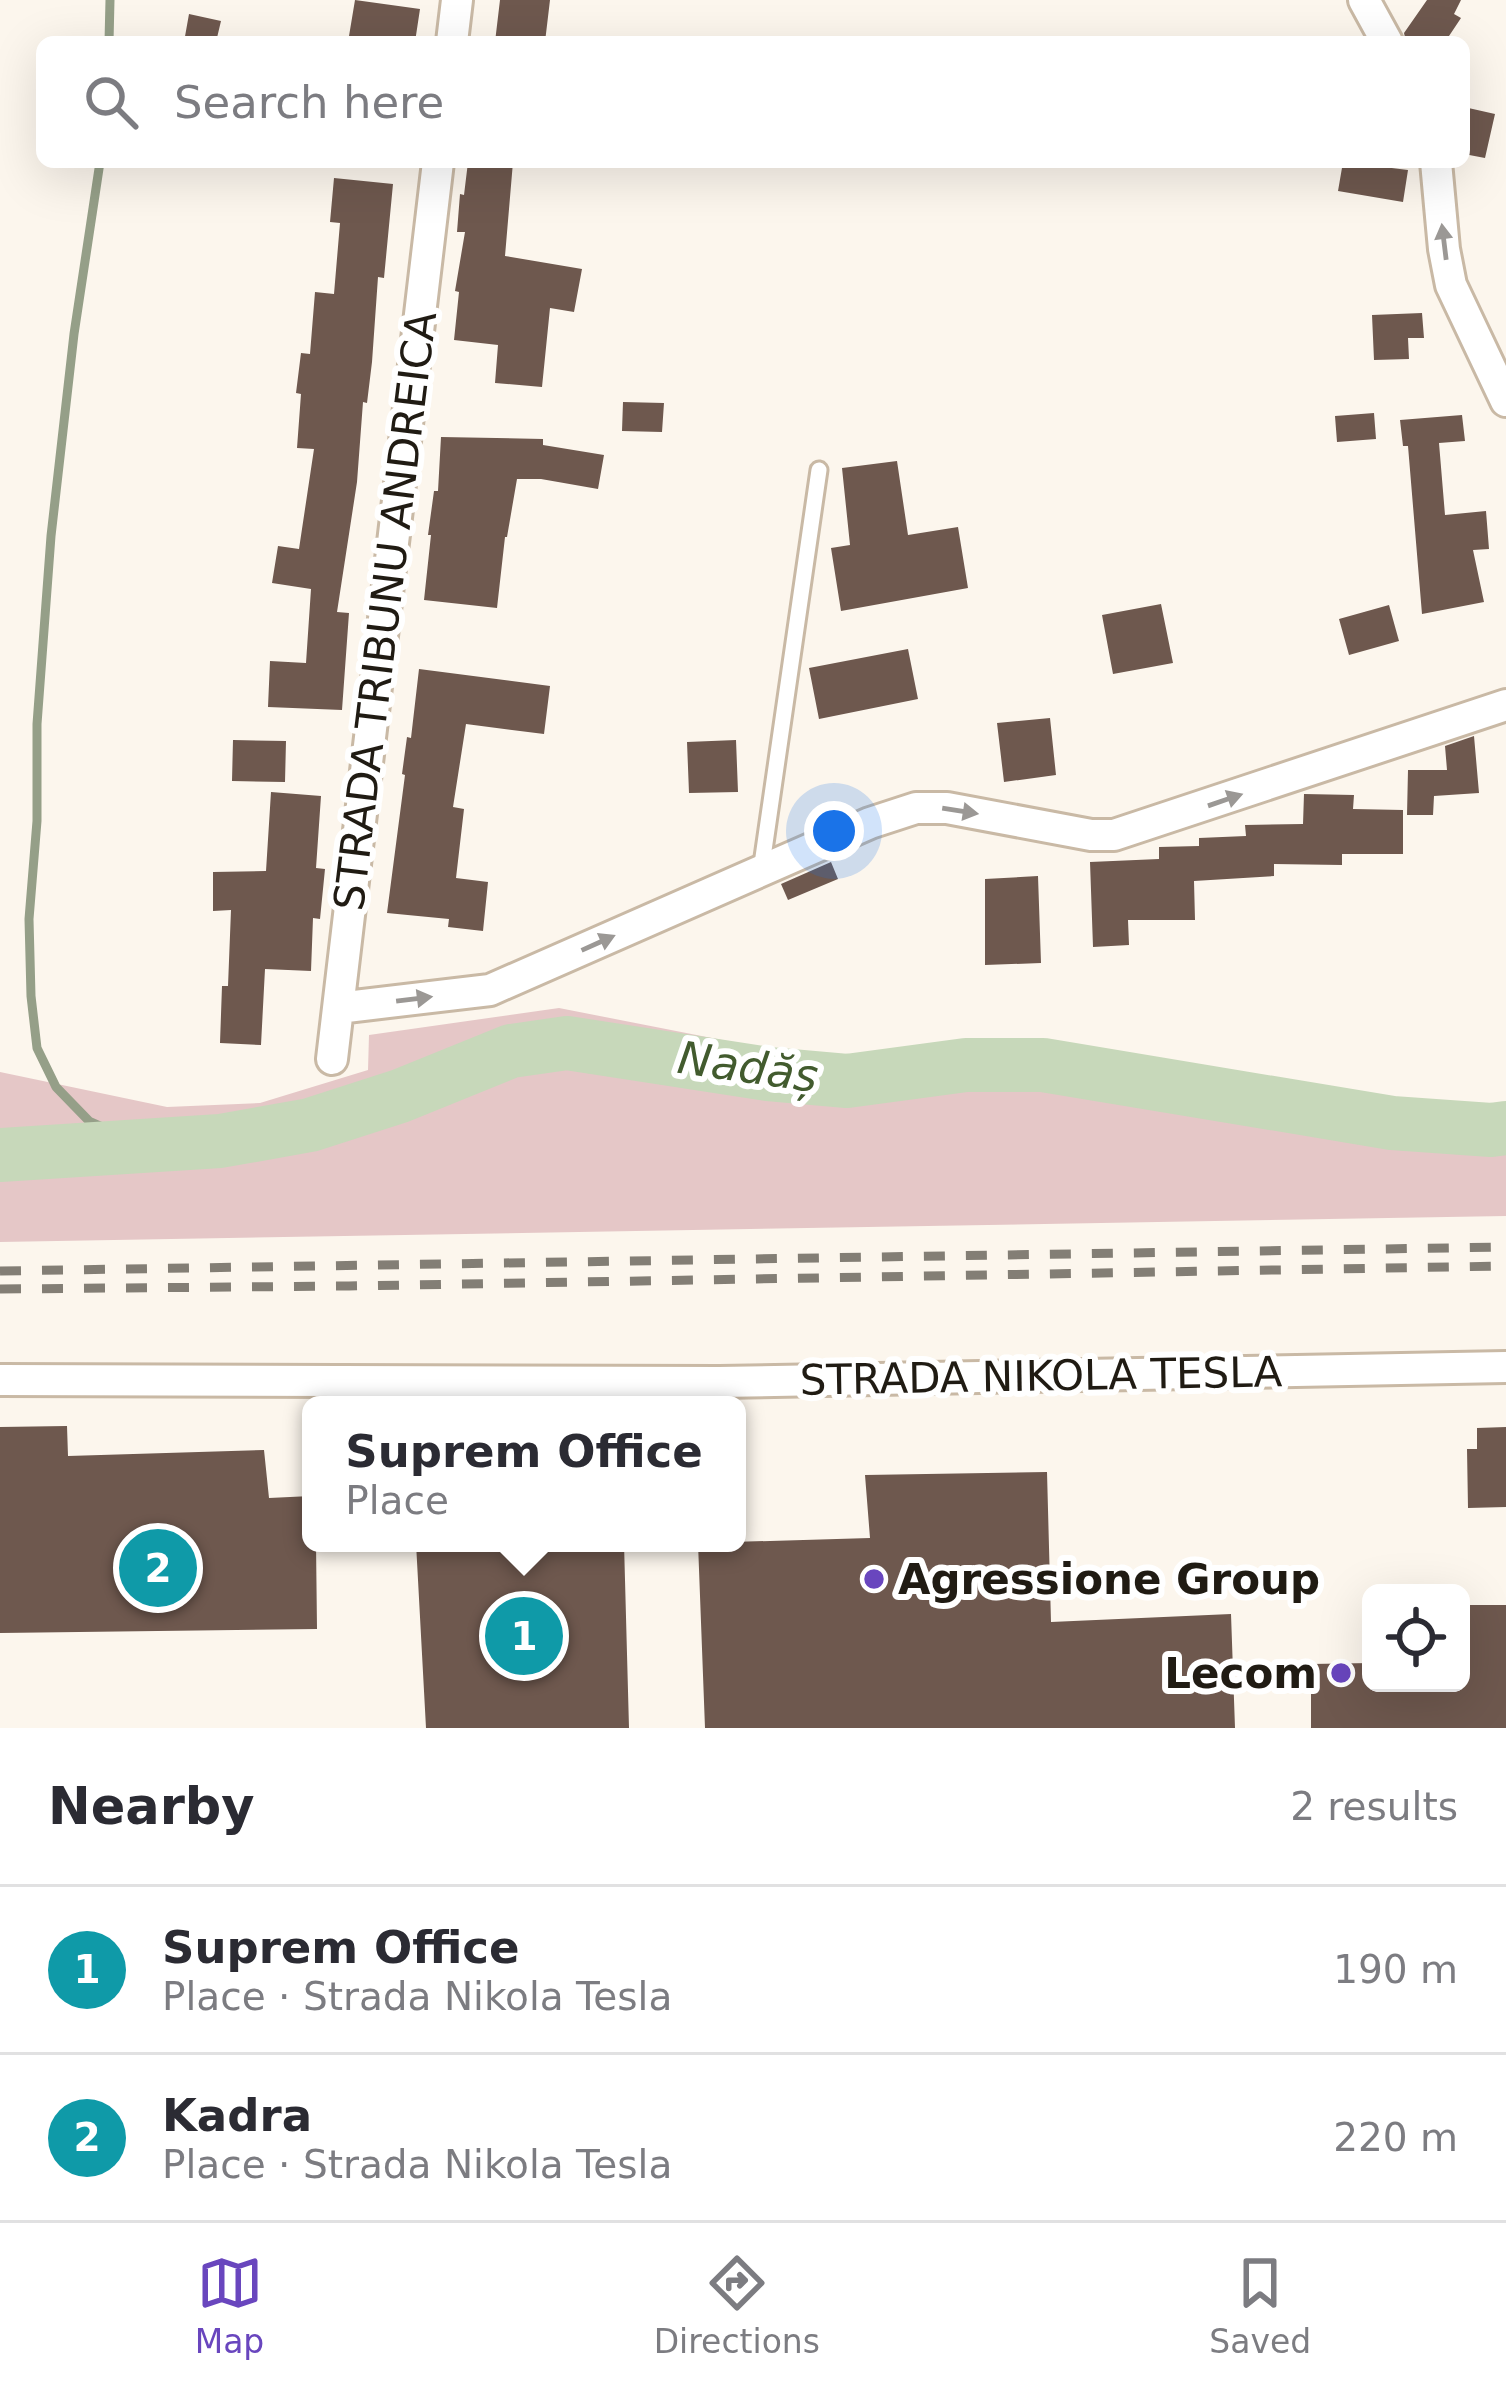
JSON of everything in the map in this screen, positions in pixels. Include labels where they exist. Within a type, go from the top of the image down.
[{"type":"street","points":[[453,36],[457,0]]},
{"type":"street","points":[[1364,0],[1384,36]]},
{"type":"street","name":"STRADA TRIBUNU ANDREICA","points":[[332,1059],[437,168]]},
{"type":"street","points":[[1437,168],[1450,285],[1506,401]]},
{"type":"street","points":[[1467,319],[1506,333]]},
{"type":"street","points":[[338,1008],[490,990],[916,808],[947,808],[1091,835],[1114,835],[1506,705]]},
{"type":"street","name":"STRADA NIKOLA TESLA","points":[[0,1380],[719,1382],[1506,1366]]},
{"type":"lane","points":[[760,872],[819,470]]},
{"type":"shaded area","points":[[559,1008],[834,1062],[1001,1050],[1110,1055],[1410,1108],[1506,1110],[1506,1216],[0,1242],[0,1072],[167,1107],[260,1103],[368,1070],[369,1035]]},
{"type":"building","points":[[355,0],[420,9],[416,36],[349,36]]},
{"type":"building","points":[[500,0],[550,0],[546,36],[496,36]]},
{"type":"building","points":[[1427,0],[1461,0],[1454,14],[1461,18],[1449,36],[1404,33]]},
{"type":"building","points":[[189,14],[221,21],[217,36],[185,36]]},
{"type":"building","points":[[1470,108],[1495,114],[1485,158],[1470,155]]},
{"type":"building","points":[[467,168],[512,168],[505,256],[582,269],[574,312],[550,308],[542,387],[495,383],[498,345],[454,340],[459,292],[455,291],[465,232],[457,232],[460,194],[464,195]]},
{"type":"building","points":[[1342,168],[1408,170],[1403,202],[1338,191]]},
{"type":"building","points":[[334,178],[393,184],[337,612],[349,613],[342,710],[268,707],[270,661],[306,663],[311,589],[272,583],[278,546],[299,549],[314,449],[297,448],[301,394],[296,393],[301,353],[310,354],[315,292],[334,294],[340,223],[330,222]]},
{"type":"building","points":[[1422,313],[1424,338],[1408,338],[1409,359],[1374,360],[1372,315]]},
{"type":"building","points":[[623,402],[664,403],[662,432],[622,431]]},
{"type":"building","points":[[1374,413],[1376,439],[1337,442],[1335,416]]},
{"type":"building","points":[[1462,415],[1465,441],[1439,443],[1445,515],[1486,511],[1489,549],[1473,550],[1484,602],[1422,614],[1408,446],[1403,446],[1400,420]]},
{"type":"building","points":[[441,437],[543,439],[543,445],[604,455],[598,489],[517,479],[497,608],[424,600]]},
{"type":"building","points":[[897,461],[908,535],[958,527],[968,588],[841,611],[831,548],[850,545],[842,468]]},
{"type":"building","points":[[1161,604],[1173,663],[1113,674],[1102,615]]},
{"type":"building","points":[[1389,605],[1399,641],[1349,655],[1339,619]]},
{"type":"building","points":[[908,649],[918,699],[819,719],[809,668]]},
{"type":"building","points":[[419,669],[550,686],[544,734],[466,724],[453,807],[464,809],[456,878],[488,882],[483,931],[448,927],[449,919],[387,913]]},
{"type":"building","points":[[1050,718],[1056,775],[1004,782],[997,723]]},
{"type":"building","points":[[1474,736],[1479,793],[1434,796],[1433,815],[1407,815],[1408,770],[1447,770],[1445,746]]},
{"type":"building","points":[[233,740],[286,741],[285,782],[232,781]]},
{"type":"building","points":[[736,740],[738,792],[689,793],[687,742]]},
{"type":"building","points":[[271,792],[321,796],[316,868],[325,869],[320,919],[313,918],[311,971],[265,969],[261,1045],[220,1043],[231,910],[213,911],[213,872],[266,871]]},
{"type":"building","points":[[1304,794],[1354,795],[1353,809],[1403,810],[1403,854],[1342,854],[1342,865],[1274,864],[1274,876],[1194,881],[1195,920],[1128,920],[1129,945],[1093,947],[1090,862],[1159,859],[1159,847],[1199,846],[1199,838],[1246,836],[1245,825],[1303,824]]},
{"type":"building","points":[[831,862],[838,879],[788,900],[781,884]]},
{"type":"building","points":[[1038,876],[1041,963],[985,965],[985,879]]},
{"type":"building","points":[[67,1426],[68,1456],[264,1450],[269,1498],[302,1496],[302,1552],[316,1552],[317,1629],[0,1633],[0,1427]]},
{"type":"building","points":[[1506,1427],[1506,1507],[1468,1508],[1467,1449],[1477,1449],[1477,1428]]},
{"type":"building","name":"Agressione Group","points":[[1047,1472],[1051,1622],[1231,1614],[1235,1728],[705,1728],[698,1552],[746,1552],[746,1542],[870,1538],[865,1475]]},
{"type":"building","points":[[416,1552],[624,1552],[629,1728],[426,1728]]},
{"type":"building","name":"Lecom","points":[[1470,1605],[1506,1605],[1506,1728],[1311,1728],[1311,1664],[1362,1663],[1362,1692],[1470,1692]]},
{"type":"waterway","points":[[109,36],[110,0]]},
{"type":"waterway","points":[[99,168],[51,536],[37,724],[37,821],[29,919],[31,996],[37,1048],[56,1087],[89,1121],[141,1144]]},
{"type":"waterway","name":"Nadăș","points":[[0,1155],[220,1141],[310,1125],[400,1096],[511,1051],[567,1043],[768,1074],[847,1081],[966,1065],[1043,1065],[1392,1123],[1506,1128]]},
{"type":"railway","points":[[0,1271],[1506,1247]]},
{"type":"railway","points":[[0,1289],[1506,1266]]},
{"type":"place","name":"Kadra","points":[[158,1568]]},
{"type":"place","name":"Agressione Group","points":[[874,1579]]},
{"type":"place","name":"Suprem Office","points":[[524,1636]]},
{"type":"place","name":"Lecom","points":[[1341,1673]]}]
